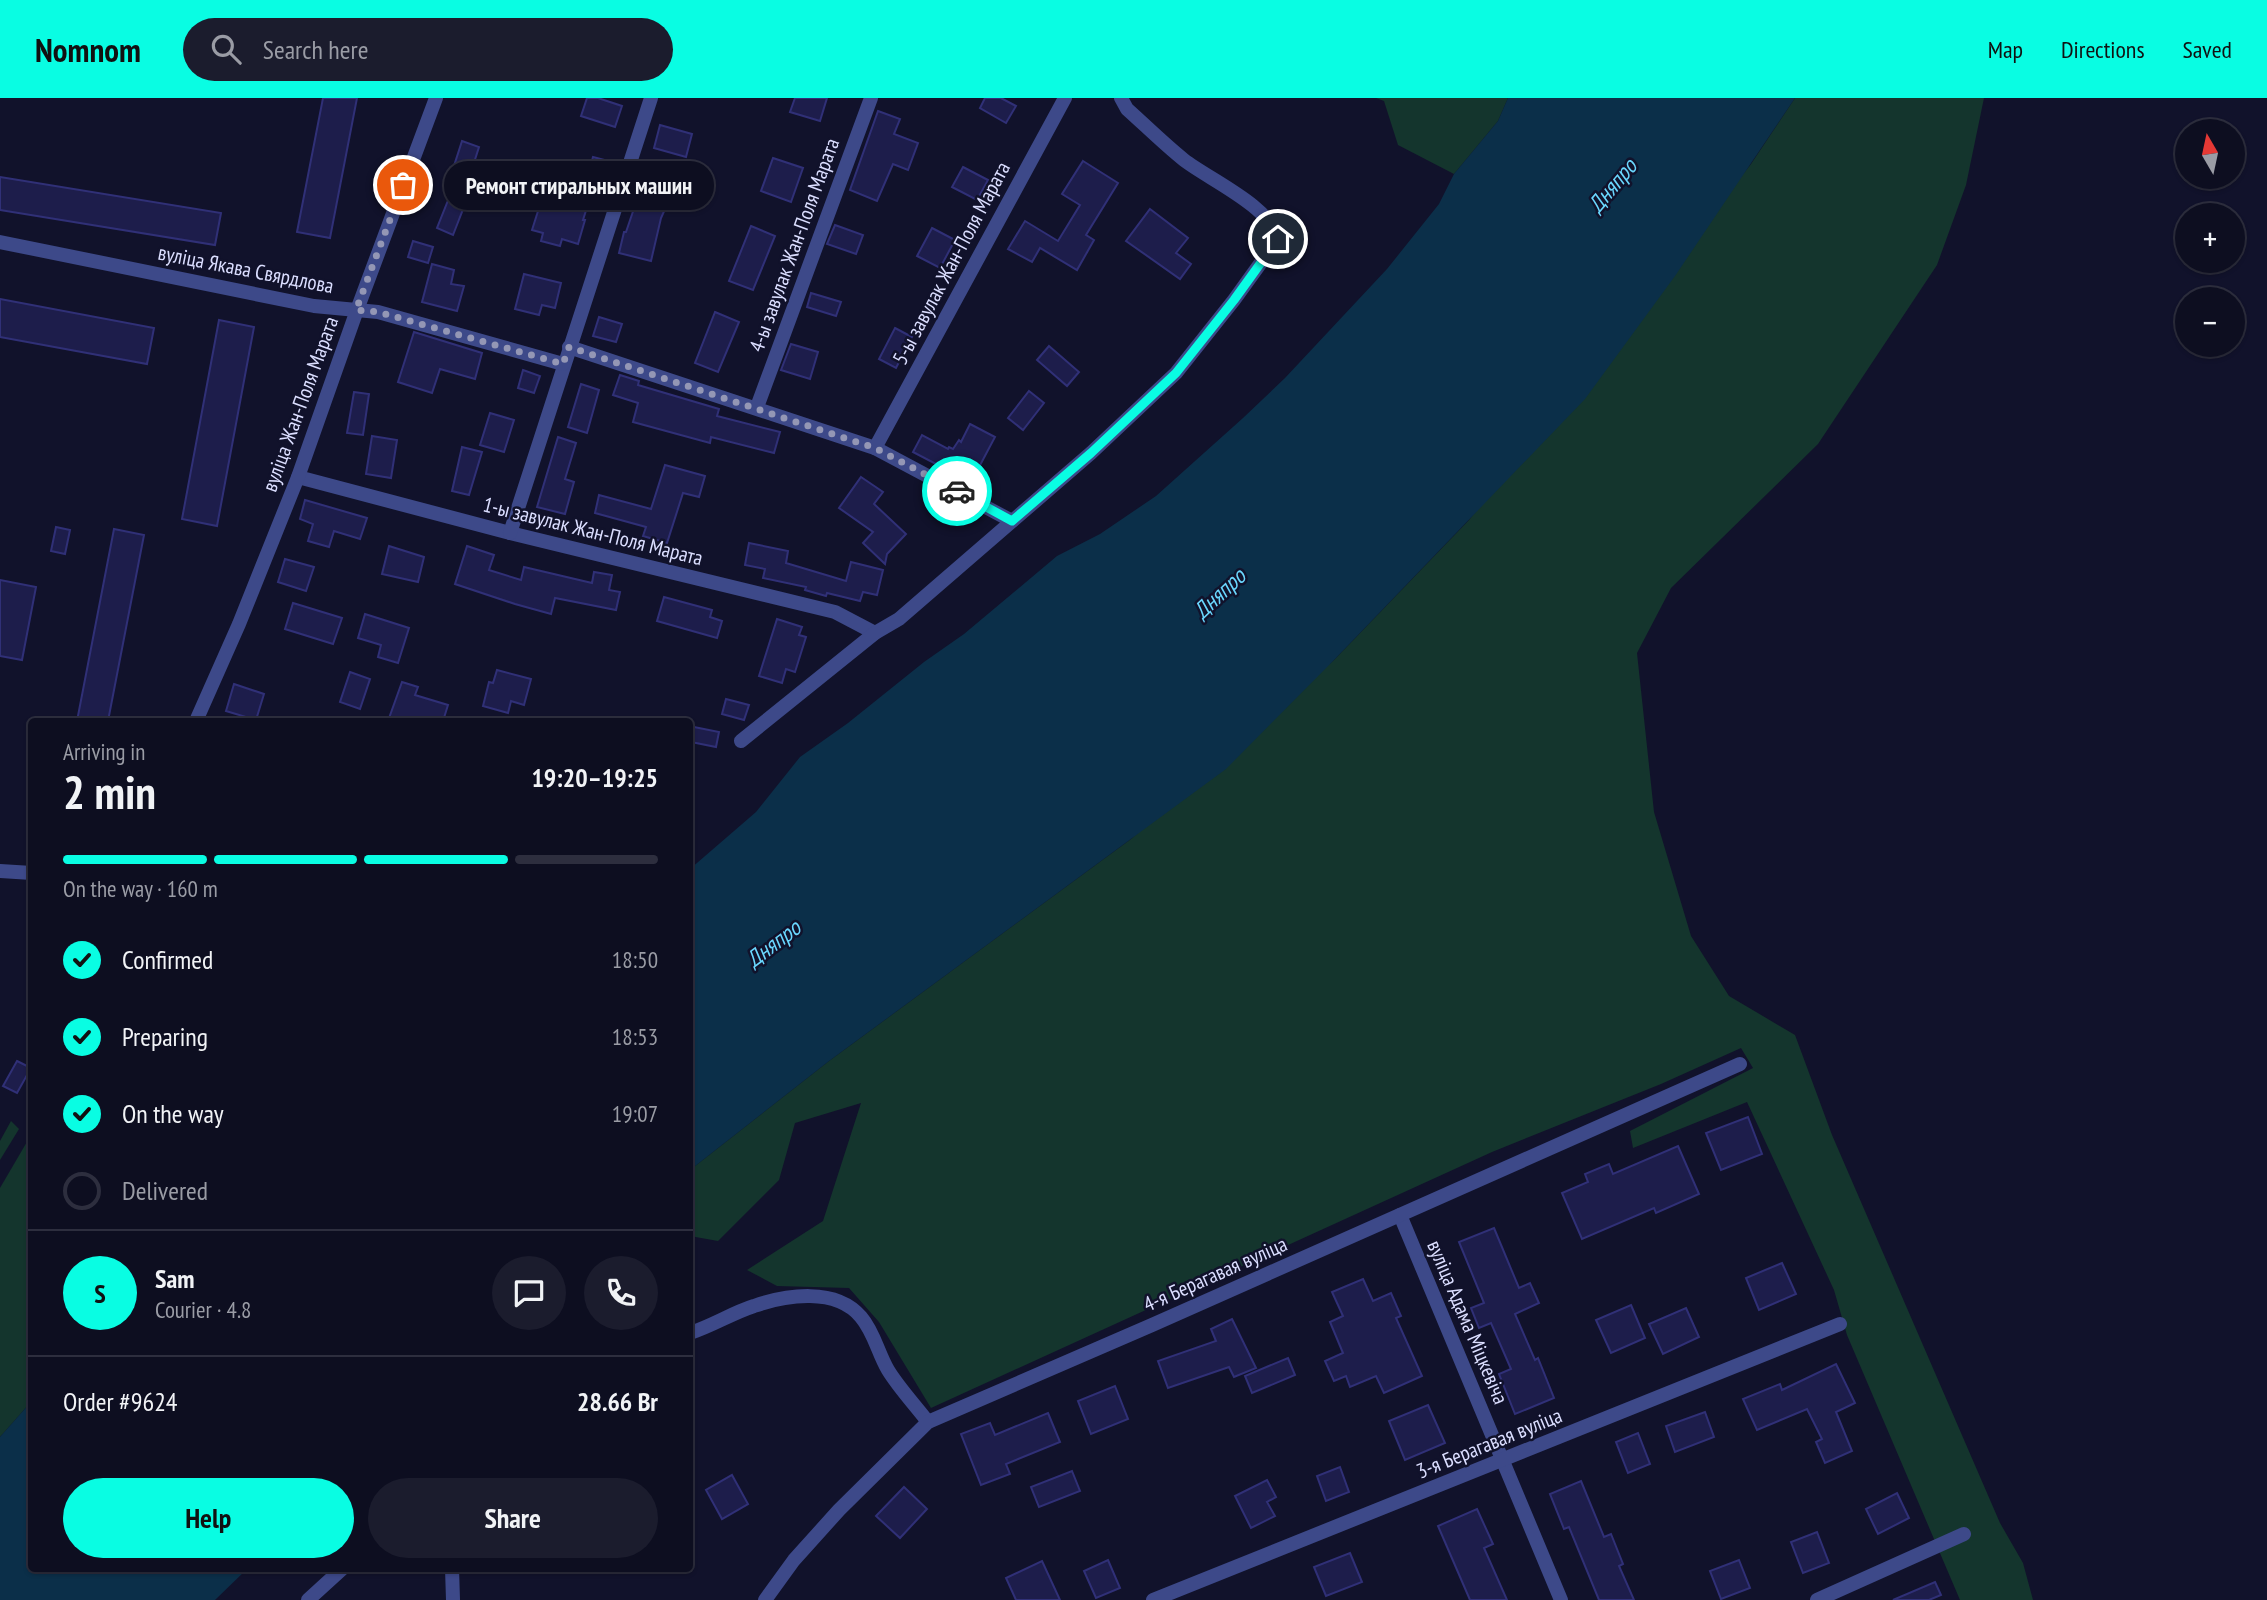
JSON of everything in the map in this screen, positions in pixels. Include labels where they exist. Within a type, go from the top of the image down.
[{"type":"street","name":"вуліца Жан-Поля Марата","points":[[197,718],[239,624],[298,477],[356,310],[436,98]]},
{"type":"street","points":[[510,533],[651,98]]},
{"type":"street","name":"4-ы завулак Жан-Поля Марата","points":[[757,407],[871,98]]},
{"type":"street","name":"5-ы завулак Жан-Поля Марата","points":[[875,448],[1065,98]]},
{"type":"street","points":[[741,741],[875,632],[899,619],[1091,453],[1176,373],[1278,239],[1275,226],[1237,194],[1185,161],[1127,109],[1121,98]]},
{"type":"street","name":"вуліца Якава Свярдлова","points":[[0,242],[314,306],[378,312],[563,364]]},
{"type":"street","points":[[569,347],[875,448],[1012,521]]},
{"type":"street","name":"1-ы завулак Жан-Поля Марата","points":[[298,477],[510,533],[835,612],[875,632]]},
{"type":"street","points":[[0,871],[28,873]]},
{"type":"street","name":"4-я Берагавая вуліца","points":[[765,1600],[803,1550],[928,1422],[1740,1064]]},
{"type":"street","name":"вуліца Адама Міцкевіча","points":[[1400,1215],[1561,1600]]},
{"type":"street","points":[[693,1332],[713,1326],[752,1306],[786,1297],[819,1297],[844,1304],[860,1316],[888,1370],[928,1422]]},
{"type":"street","name":"3-я Берагавая вуліца","points":[[1153,1600],[1840,1324]]},
{"type":"street","points":[[1817,1600],[1964,1534]]},
{"type":"street","points":[[308,1600],[339,1572]]},
{"type":"street","points":[[452,1572],[453,1600]]},
{"type":"green space","points":[[1376,98],[1508,98],[1498,121],[1454,174],[1398,145],[1384,101]]},
{"type":"green space","points":[[1795,98],[1984,98],[1966,185],[1937,265],[1818,444],[1671,588],[1637,653],[1654,812],[1691,936],[1729,996],[1795,1035],[1832,1135],[2000,1523],[2023,1563],[2033,1600],[1960,1600],[1847,1335],[1834,1290],[1747,1102],[1633,1148],[1630,1131],[1753,1068],[1741,1048],[1661,1084],[1492,1152],[931,1408],[879,1322],[849,1288],[777,1286],[747,1270],[823,1221],[861,1103],[795,1123],[779,1180],[718,1241],[693,1237],[693,1168],[829,1061],[1131,839],[1334,660],[1469,520],[1751,164]]},
{"type":"green space","points":[[11,1121],[19,1129],[0,1160],[0,1141]]},
{"type":"green space","points":[[28,1140],[28,1405],[0,1437],[0,1188]]},
{"type":"water","name":"Дняпро","points":[[1508,98],[1795,98],[1675,276],[1585,399],[1226,769],[829,1061],[693,1168],[693,866],[756,812],[800,757],[964,634],[1057,556],[1100,534],[1156,496],[1243,418],[1285,378],[1387,269],[1439,204],[1454,174],[1498,121]]},
{"type":"water","points":[[28,1405],[28,1572],[244,1572],[215,1600],[0,1600],[0,1437]]},
{"type":"building","points":[[323,98],[357,98],[330,238],[297,232]]},
{"type":"building","points":[[587,98],[598,98],[622,106],[615,127],[581,116]]},
{"type":"building","points":[[795,98],[827,98],[820,121],[790,112]]},
{"type":"building","points":[[985,98],[1001,98],[1016,106],[1006,123],[980,108]]},
{"type":"building","points":[[878,111],[900,119],[894,134],[918,143],[908,170],[893,164],[877,201],[850,190]]},
{"type":"building","points":[[660,125],[692,134],[686,157],[654,148]]},
{"type":"building","points":[[462,141],[479,147],[470,175],[453,169]]},
{"type":"building","points":[[593,157],[612,162],[607,177],[589,171]]},
{"type":"building","points":[[773,158],[803,168],[791,202],[761,191]]},
{"type":"building","points":[[1083,161],[1118,183],[1086,235],[1094,240],[1077,270],[1040,248],[1032,262],[1008,249],[1025,221],[1058,241],[1080,205],[1062,194]]},
{"type":"building","points":[[561,165],[597,176],[578,244],[562,239],[560,246],[541,241],[543,233],[532,230],[539,208],[546,210]]},
{"type":"building","points":[[963,167],[988,180],[977,200],[952,187]]},
{"type":"building","points":[[0,177],[221,213],[215,245],[0,210]]},
{"type":"building","points":[[641,188],[670,198],[661,218],[651,261],[619,253]]},
{"type":"building","points":[[451,193],[467,199],[453,235],[437,228]]},
{"type":"building","points":[[1150,209],[1188,238],[1176,253],[1191,264],[1180,279],[1126,241]]},
{"type":"building","points":[[835,225],[863,235],[856,254],[827,244]]},
{"type":"building","points":[[751,226],[775,236],[753,290],[729,281]]},
{"type":"building","points":[[932,228],[955,240],[940,268],[917,256]]},
{"type":"building","points":[[413,241],[433,247],[428,263],[408,257]]},
{"type":"building","points":[[432,264],[454,270],[451,284],[464,286],[457,311],[422,302]]},
{"type":"building","points":[[524,274],[561,283],[555,308],[542,305],[539,315],[515,309]]},
{"type":"building","points":[[811,293],[841,302],[836,316],[807,307]]},
{"type":"building","points":[[0,299],[154,328],[147,364],[0,337]]},
{"type":"building","points":[[715,312],[739,322],[718,372],[695,363]]},
{"type":"building","points":[[599,317],[622,324],[616,342],[593,336]]},
{"type":"building","points":[[219,320],[254,327],[217,526],[182,519]]},
{"type":"building","points":[[895,328],[912,337],[896,368],[879,359]]},
{"type":"building","points":[[414,332],[482,353],[475,379],[440,369],[432,393],[398,382]]},
{"type":"building","points":[[791,344],[818,352],[810,379],[781,370]]},
{"type":"building","points":[[1049,346],[1079,372],[1067,386],[1037,360]]},
{"type":"building","points":[[523,370],[540,376],[534,393],[518,388]]},
{"type":"building","points":[[620,375],[639,381],[638,385],[719,409],[717,416],[780,432],[774,453],[711,437],[710,443],[633,422],[638,403],[613,395]]},
{"type":"building","points":[[581,384],[599,390],[587,433],[568,427]]},
{"type":"building","points":[[1029,391],[1044,403],[1023,430],[1008,418]]},
{"type":"building","points":[[354,392],[369,394],[363,435],[347,433]]},
{"type":"building","points":[[490,413],[514,420],[504,452],[480,445]]},
{"type":"building","points":[[970,424],[995,437],[969,486],[913,452],[922,435],[953,449],[959,440],[961,442]]},
{"type":"building","points":[[372,436],[397,440],[391,478],[366,474]]},
{"type":"building","points":[[558,437],[576,443],[565,479],[574,482],[565,514],[537,507]]},
{"type":"building","points":[[462,447],[482,452],[469,495],[452,491]]},
{"type":"building","points":[[665,465],[705,476],[699,497],[683,493],[667,543],[643,536],[646,527],[595,513],[599,495],[651,509]]},
{"type":"building","points":[[861,477],[883,492],[874,504],[906,534],[887,554],[885,564],[863,543],[873,532],[839,508]]},
{"type":"building","points":[[305,500],[367,518],[360,539],[334,531],[329,547],[308,541],[313,524],[300,519]]},
{"type":"building","points":[[56,527],[70,530],[65,554],[51,551]]},
{"type":"building","points":[[114,529],[144,535],[109,718],[78,718]]},
{"type":"building","points":[[749,543],[788,551],[786,563],[846,581],[851,562],[883,570],[877,595],[863,592],[860,601],[827,593],[826,596],[805,590],[806,587],[763,578],[765,569],[745,565]]},
{"type":"building","points":[[389,546],[424,557],[418,582],[382,574]]},
{"type":"building","points":[[467,546],[494,555],[489,570],[521,580],[524,567],[592,583],[594,572],[612,575],[609,590],[620,592],[616,610],[555,598],[551,614],[455,584]]},
{"type":"building","points":[[285,559],[314,567],[306,591],[278,582]]},
{"type":"building","points":[[0,580],[36,587],[22,660],[0,656]]},
{"type":"building","points":[[664,597],[712,610],[710,617],[722,621],[717,638],[657,621]]},
{"type":"building","points":[[293,603],[342,618],[333,644],[285,629]]},
{"type":"building","points":[[365,614],[409,628],[398,663],[378,657],[381,645],[358,638]]},
{"type":"building","points":[[777,619],[802,627],[799,635],[806,637],[795,672],[786,669],[782,683],[759,676]]},
{"type":"building","points":[[497,670],[531,679],[524,705],[511,701],[508,713],[483,706],[489,682],[493,683]]},
{"type":"building","points":[[350,672],[370,679],[360,709],[340,702]]},
{"type":"building","points":[[402,682],[418,687],[415,695],[448,705],[444,718],[389,718]]},
{"type":"building","points":[[234,684],[264,694],[257,718],[226,711]]},
{"type":"building","points":[[726,699],[749,705],[744,720],[722,714]]},
{"type":"building","points":[[694,727],[719,732],[716,747],[693,742]]},
{"type":"building","points":[[17,1061],[28,1066],[28,1073],[17,1093],[3,1086]]},
{"type":"building","points":[[1748,1117],[1762,1154],[1721,1170],[1706,1133]]},
{"type":"building","points":[[1678,1146],[1699,1194],[1656,1213],[1654,1208],[1582,1239],[1562,1193],[1588,1182],[1585,1174],[1609,1164],[1613,1174]]},
{"type":"building","points":[[1494,1228],[1519,1288],[1530,1283],[1539,1303],[1515,1314],[1535,1360],[1538,1358],[1554,1398],[1515,1414],[1499,1374],[1511,1369],[1491,1323],[1479,1328],[1471,1308],[1484,1303],[1459,1242]]},
{"type":"building","points":[[1782,1263],[1796,1294],[1759,1310],[1746,1278]]},
{"type":"building","points":[[1363,1279],[1373,1301],[1391,1293],[1401,1316],[1396,1318],[1422,1376],[1384,1393],[1376,1376],[1350,1387],[1346,1376],[1334,1381],[1325,1361],[1343,1353],[1330,1322],[1343,1316],[1332,1292]]},
{"type":"building","points":[[1631,1305],[1645,1338],[1611,1353],[1596,1320]]},
{"type":"building","points":[[1686,1308],[1699,1337],[1663,1354],[1649,1324]]},
{"type":"building","points":[[1232,1319],[1256,1368],[1234,1377],[1229,1367],[1168,1388],[1158,1361],[1216,1341],[1211,1329]]},
{"type":"building","points":[[1288,1358],[1295,1375],[1252,1393],[1245,1376]]},
{"type":"building","points":[[1836,1364],[1855,1403],[1836,1412],[1852,1451],[1825,1463],[1816,1442],[1822,1439],[1807,1409],[1757,1430],[1743,1399],[1780,1384],[1782,1390]]},
{"type":"building","points":[[1115,1386],[1128,1419],[1091,1434],[1078,1401]]},
{"type":"building","points":[[1428,1405],[1445,1443],[1405,1460],[1389,1421]]},
{"type":"building","points":[[1705,1412],[1714,1437],[1675,1452],[1666,1426]]},
{"type":"building","points":[[1048,1413],[1060,1442],[1006,1464],[1010,1474],[981,1485],[961,1434],[990,1423],[995,1435]]},
{"type":"building","points":[[1638,1433],[1650,1464],[1628,1473],[1616,1442]]},
{"type":"building","points":[[1340,1467],[1349,1492],[1326,1501],[1317,1476]]},
{"type":"building","points":[[1072,1471],[1080,1491],[1039,1507],[1031,1487]]},
{"type":"building","points":[[732,1475],[748,1504],[722,1519],[706,1490]]},
{"type":"building","points":[[1267,1480],[1276,1497],[1267,1502],[1275,1516],[1251,1528],[1235,1496]]},
{"type":"building","points":[[1581,1481],[1604,1537],[1611,1534],[1623,1564],[1619,1566],[1634,1600],[1599,1600],[1569,1527],[1564,1529],[1550,1494]]},
{"type":"building","points":[[904,1487],[927,1509],[900,1538],[876,1516]]},
{"type":"building","points":[[1897,1493],[1909,1518],[1878,1534],[1866,1509]]},
{"type":"building","points":[[1477,1509],[1493,1544],[1484,1548],[1507,1600],[1470,1600],[1438,1526]]},
{"type":"building","points":[[1817,1532],[1829,1563],[1803,1573],[1791,1542]]},
{"type":"building","points":[[1350,1553],[1362,1582],[1326,1596],[1314,1567]]},
{"type":"building","points":[[1108,1560],[1120,1588],[1096,1598],[1084,1571]]},
{"type":"building","points":[[1739,1560],[1750,1588],[1721,1599],[1710,1571]]},
{"type":"building","points":[[1042,1561],[1060,1600],[1016,1600],[1006,1578]]},
{"type":"building","points":[[1935,1582],[1941,1595],[1929,1600],[1893,1600]]},
{"type":"way so far","points":[[403,185],[356,310],[378,312],[563,364],[569,347],[875,448],[957,491]]},
{"type":"place","name":"Ремонт стиральных машин","points":[[403,185]]},
{"type":"route","points":[[957,491],[1012,521],[1091,453],[1176,373],[1278,239]]}]
